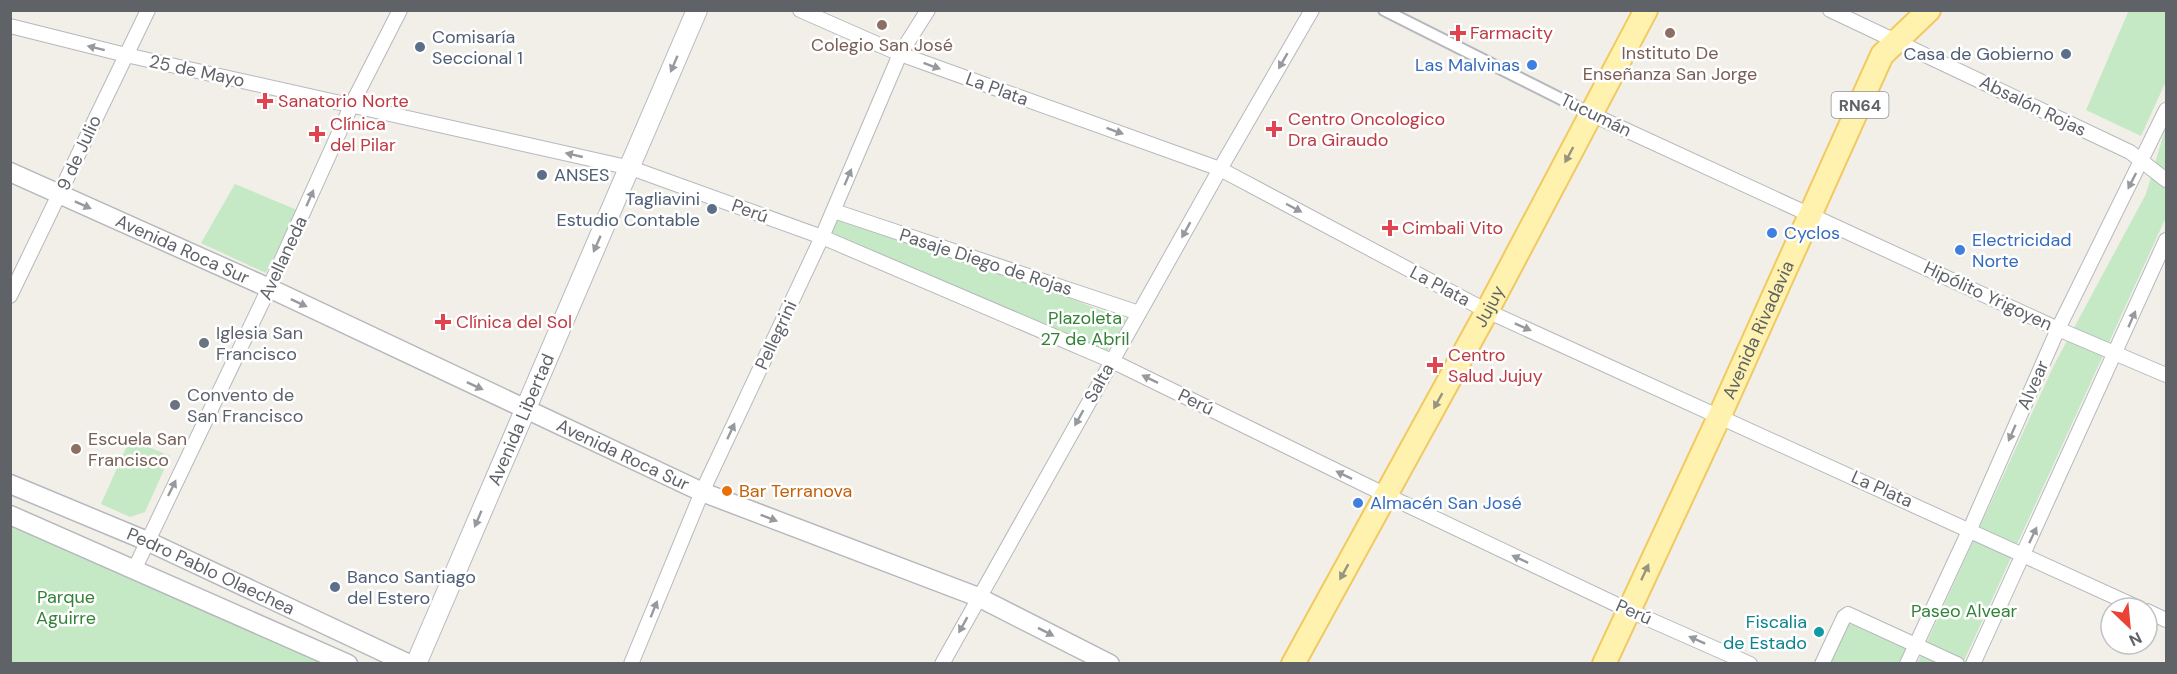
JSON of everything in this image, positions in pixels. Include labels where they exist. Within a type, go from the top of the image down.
[{"type":"main road","name":"Avenida Libertad","points":[[416,663],[631,168],[697,10]]},
{"type":"main road","name":"Jujuy","points":[[1293,663],[1487,311],[1646,10]]},
{"type":"main road","name":"Avenida Rivadavia","points":[[1604,663],[1720,415],[1882,55],[1929,10]]},
{"type":"street","name":"9 de Julio","points":[[10,296],[147,10]]},
{"type":"street","name":"Avellaneda","points":[[134,570],[269,288],[352,104],[400,10]]},
{"type":"street","name":"La Plata","points":[[800,10],[900,54],[1220,169],[1487,311],[1720,415],[2112,596]]},
{"type":"street","name":"Pellegrini","points":[[631,663],[702,492],[834,211],[900,54],[928,10]]},
{"type":"street","name":"Salta","points":[[942,663],[1312,10]]},
{"type":"street","name":"Tucumán","points":[[1384,10],[1591,114],[1810,215]]},
{"type":"street","name":"Absalón Rojas","points":[[1830,10],[2143,160],[2166,180]]},
{"type":"street","name":"25 de Mayo","points":[[10,26],[126,56],[352,104],[631,168]]},
{"type":"street","name":"Alvear","points":[[1907,663],[1970,529],[2058,328],[2166,110]]},
{"type":"street","name":"Perú","points":[[631,168],[822,237],[1112,361],[1628,610],[1750,663]]},
{"type":"street","name":"Avenida Roca Sur","points":[[10,172],[269,288],[702,492],[978,597],[1110,663]]},
{"type":"street","name":"Pasaje Diego de Rojas","points":[[834,211],[1139,313]]},
{"type":"street","name":"Hipólito Yrigoyen","points":[[1810,215],[2166,375]]},
{"type":"street","points":[[1973,663],[2024,556],[2166,240]]},
{"type":"street","name":"Pedro Pablo Olaechea","points":[[10,484],[147,541],[409,663]]},
{"type":"street","name":"Pedro Pablo Olaechea","points":[[10,515],[348,663]]},
{"type":"street","points":[[1822,663],[1844,617],[1848,614],[1958,663]]},
{"type":"green space","points":[[2129,10],[2166,11],[2166,81],[2141,136],[2086,110]]},
{"type":"green space","name":"Paseo Alvear","points":[[2166,126],[2166,217],[1963,663],[1917,664],[2054,365],[2146,194]]},
{"type":"green space","points":[[235,184],[297,210],[266,273],[201,243]]},
{"type":"green space","name":"Plazoleta 27 de Abril","points":[[839,209],[1126,320],[1102,360],[825,234]]},
{"type":"green space","points":[[130,439],[170,456],[145,512],[130,517],[101,504]]},
{"type":"green space","name":"Parque Aguirre","points":[[11,523],[343,663],[11,663]]},
{"type":"green space","points":[[1848,623],[1906,649],[1899,663],[1830,664]]},
{"type":"place","name":"Colegio San José","points":[[882,25]]},
{"type":"place","name":"Farmacity","points":[[1458,33]]},
{"type":"place","name":"Instituto De Enseñanza San Jorge","points":[[1670,33]]},
{"type":"place","name":"Comisaría Seccional 1","points":[[420,47]]},
{"type":"place","name":"Casa de Gobierno","points":[[2066,54]]},
{"type":"place","name":"Las Malvinas","points":[[1532,65]]},
{"type":"place","name":"Sanatorio Norte","points":[[265,101]]},
{"type":"place","name":"Centro Oncologico Dra Giraudo","points":[[1274,129]]},
{"type":"place","name":"Clínica del Pilar","points":[[317,134]]},
{"type":"place","name":"ANSES","points":[[542,175]]},
{"type":"place","name":"Tagliavini Estudio Contable","points":[[712,209]]},
{"type":"place","name":"Cimbali Vito","points":[[1390,228]]},
{"type":"place","name":"Cyclos","points":[[1772,233]]},
{"type":"place","name":"Electricidad Norte","points":[[1960,250]]},
{"type":"place","name":"Clínica del Sol","points":[[443,322]]},
{"type":"place","name":"Iglesia San Francisco","points":[[204,343]]},
{"type":"place","name":"Centro Salud Jujuy","points":[[1435,365]]},
{"type":"place","name":"Convento de San Francisco","points":[[175,405]]},
{"type":"place","name":"Escuela San Francisco","points":[[76,449]]},
{"type":"place","name":"Bar Terranova","points":[[727,491]]},
{"type":"place","name":"Almacén San José","points":[[1358,503]]},
{"type":"place","name":"Banco Santiago del Estero","points":[[335,587]]},
{"type":"place","name":"Fiscalia de Estado","points":[[1819,632]]}]
